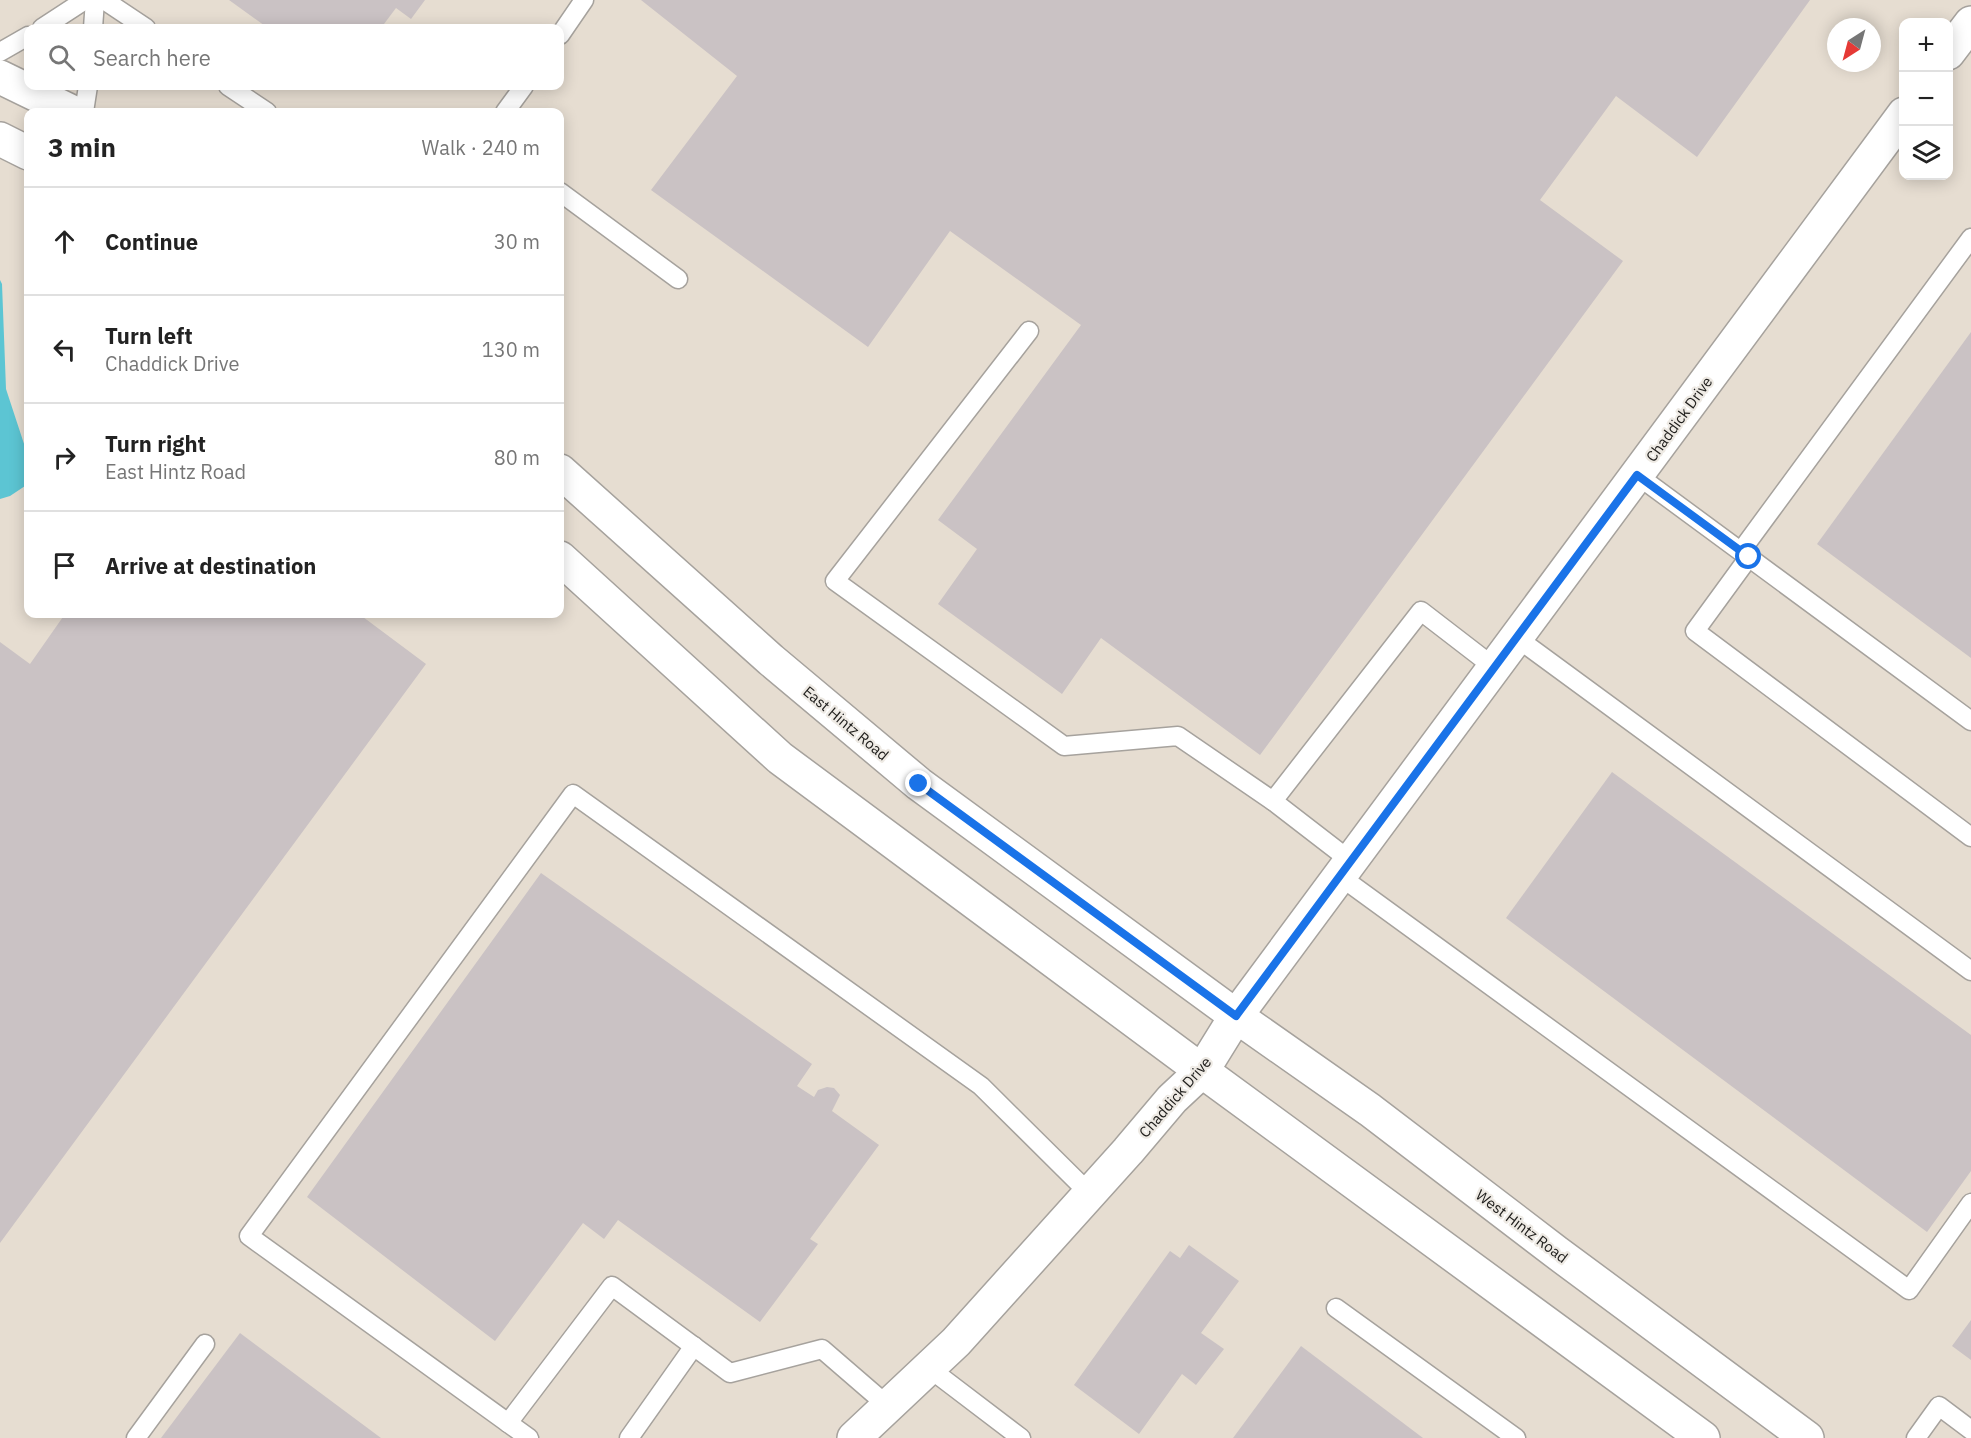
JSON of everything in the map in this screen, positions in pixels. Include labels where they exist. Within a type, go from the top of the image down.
[{"type":"main road","points":[[1953,46],[1971,23]]},
{"type":"main road","points":[[0,77],[24,89]]},
{"type":"main road","points":[[27,90],[64,108]]},
{"type":"main road","name":"Chaddick Drive","points":[[854,1438],[956,1342],[1090,1194],[1172,1099],[1202,1071],[1236,1016],[1899,121]]},
{"type":"main road","points":[[0,139],[24,151]]},
{"type":"main road","name":"East Hintz Road","points":[[564,475],[771,660],[919,784],[1236,1016]]},
{"type":"main road","points":[[564,562],[780,758],[1703,1438]]},
{"type":"main road","name":"West Hintz Road","points":[[1236,1016],[1370,1110],[1556,1252],[1807,1438]]},
{"type":"lane","points":[[48,24],[85,0]]},
{"type":"lane","points":[[93,24],[95,0]]},
{"type":"lane","points":[[104,0],[140,24]]},
{"type":"lane","points":[[564,29],[584,0]]},
{"type":"lane","points":[[0,52],[24,38]]},
{"type":"lane","points":[[85,108],[87,90]]},
{"type":"lane","points":[[234,90],[261,108]]},
{"type":"lane","points":[[508,108],[521,90]]},
{"type":"lane","points":[[564,195],[678,279]]},
{"type":"lane","points":[[1971,238],[1745,554],[1695,631],[1971,837]]},
{"type":"lane","points":[[1029,331],[835,581],[1064,746],[1178,736],[1274,801],[1346,869],[1909,1290],[1971,1203]]},
{"type":"lane","points":[[1637,475],[1971,721]]},
{"type":"lane","points":[[1274,801],[1421,611],[1495,668]]},
{"type":"lane","points":[[1517,638],[1971,971]]},
{"type":"lane","points":[[529,1438],[249,1236],[573,794],[981,1086],[1090,1194]]},
{"type":"lane","points":[[508,1423],[612,1286],[730,1373],[822,1349],[888,1406]]},
{"type":"lane","points":[[1336,1308],[1516,1438]]},
{"type":"lane","points":[[136,1438],[205,1344]]},
{"type":"lane","points":[[629,1438],[694,1346]]},
{"type":"lane","points":[[929,1368],[1021,1438]]},
{"type":"lane","points":[[1916,1438],[1939,1406],[1971,1430]]},
{"type":"shaded area","points":[[0,0],[1971,0],[1971,1438],[0,1438]]},
{"type":"water","points":[[0,280],[6,389],[24,444],[24,487],[10,496],[0,499]]},
{"type":"building","points":[[229,0],[425,0],[411,19],[396,8],[384,24],[262,24]]},
{"type":"building","points":[[641,0],[1810,0],[1697,157],[1616,96],[1540,200],[1623,261],[1260,755],[1101,638],[1062,694],[938,604],[977,549],[938,520],[1081,325],[950,231],[868,347],[651,190],[737,76]]},
{"type":"building","points":[[1971,332],[1971,658],[1817,544]]},
{"type":"building","points":[[62,618],[364,618],[426,664],[0,1243],[0,642],[30,664]]},
{"type":"building","points":[[1612,772],[1971,1035],[1971,1171],[1927,1232],[1506,918]]},
{"type":"building","points":[[541,873],[812,1064],[797,1086],[814,1097],[818,1090],[827,1087],[834,1088],[840,1095],[832,1111],[879,1145],[810,1239],[818,1244],[760,1322],[618,1220],[604,1239],[583,1223],[495,1341],[307,1197]]},
{"type":"building","points":[[1189,1245],[1239,1281],[1201,1333],[1224,1349],[1196,1385],[1182,1374],[1139,1434],[1074,1385],[1170,1251],[1180,1258]]},
{"type":"building","points":[[1971,1320],[1971,1360],[1952,1346]]},
{"type":"building","points":[[240,1333],[381,1438],[161,1438]]},
{"type":"building","points":[[1301,1346],[1423,1438],[1233,1438]]},
{"type":"route","points":[[919,784],[1236,1016],[1637,475],[1749,557]]}]
